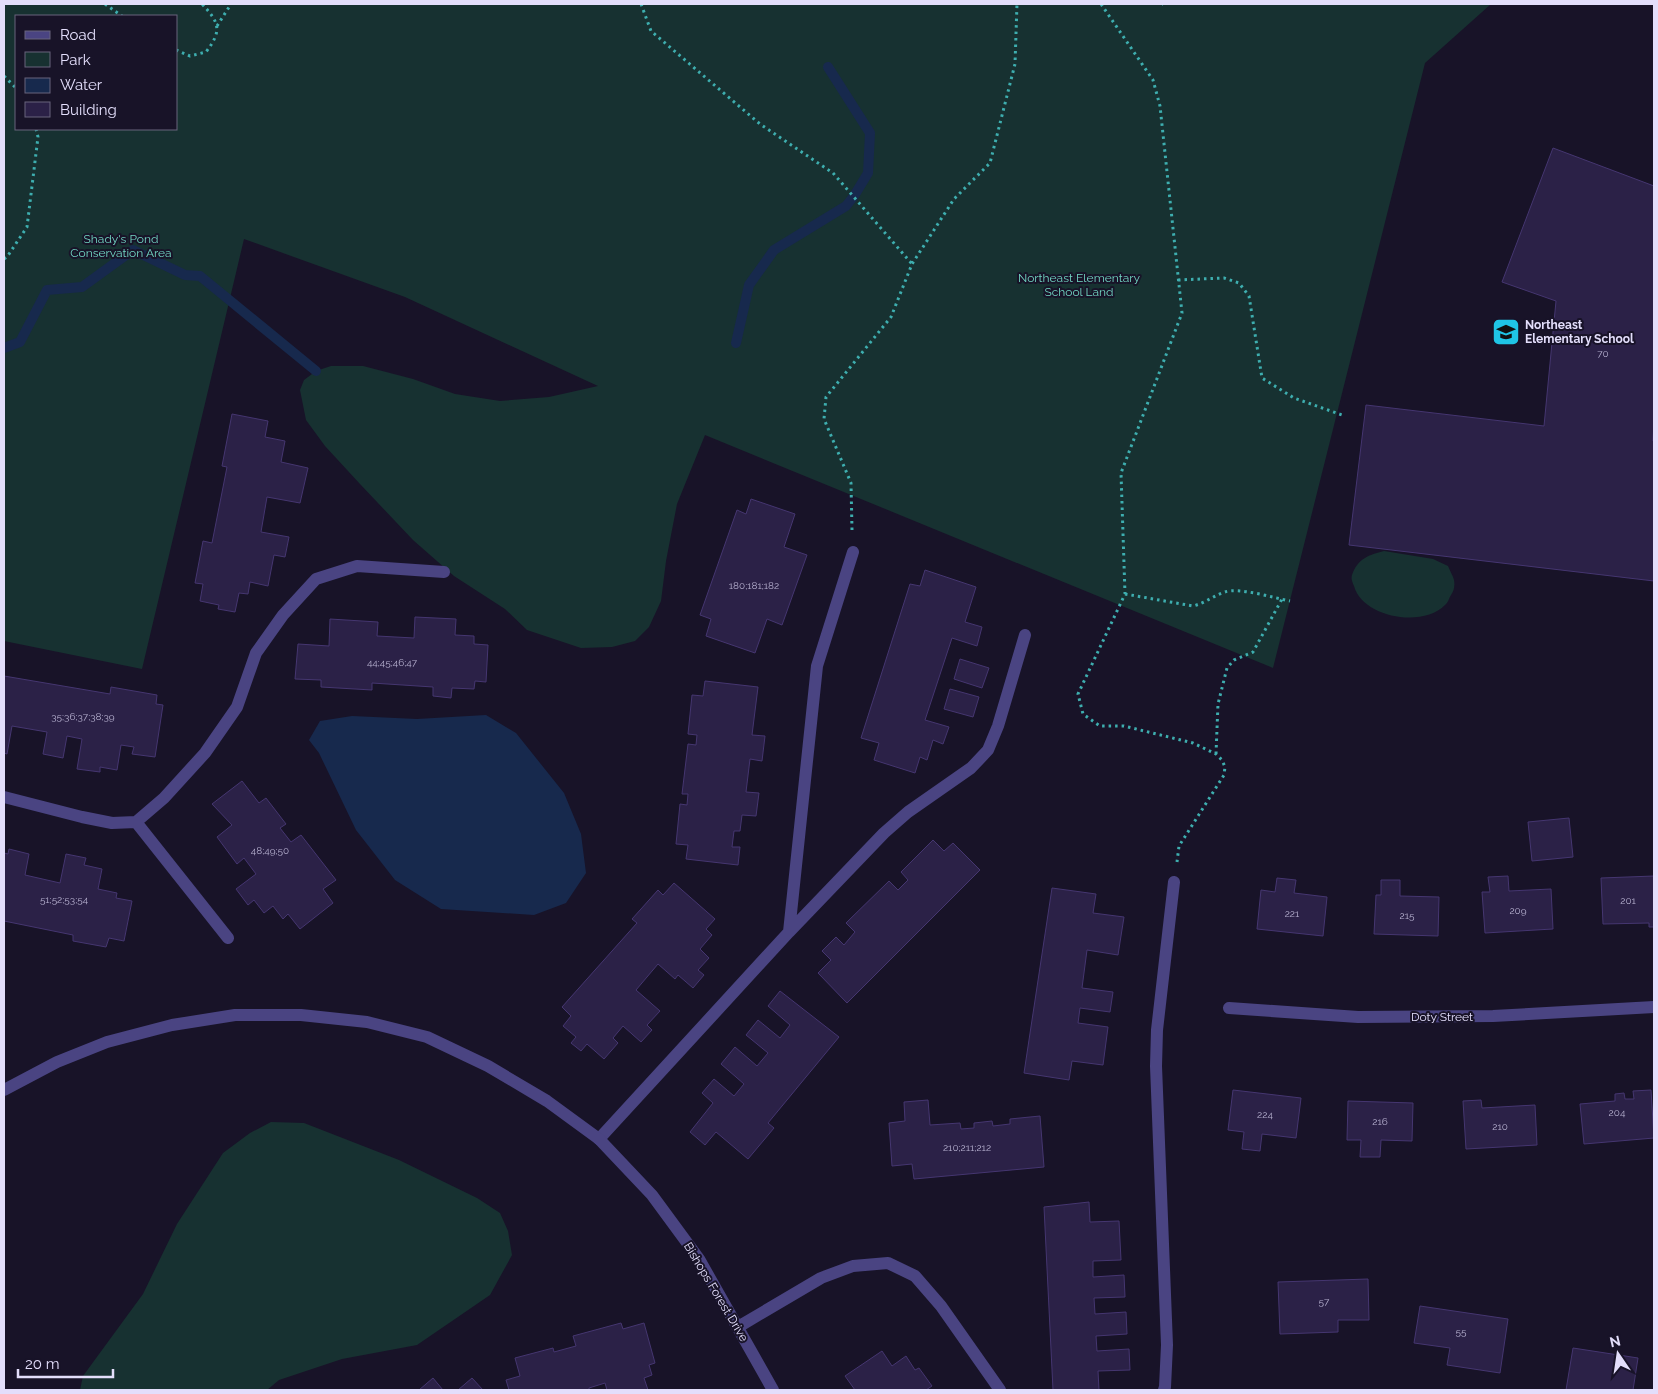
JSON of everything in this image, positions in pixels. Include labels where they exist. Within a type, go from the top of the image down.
[{"type":"street","points":[[789,932],[818,666],[853,552]]},
{"type":"street","points":[[4,797],[82,818],[112,823],[136,822],[164,798],[205,753],[237,707],[256,653],[284,615],[316,579],[357,566],[444,572]]},
{"type":"street","points":[[599,1139],[789,932],[884,833],[908,812],[971,768],[988,750],[998,726],[1025,635]]},
{"type":"street","points":[[136,822],[228,938]]},
{"type":"street","points":[[1164,1390],[1167,1345],[1156,1039],[1174,882]]},
{"type":"street","name":"Doty Street","points":[[1229,1008],[1368,1017],[1493,1016],[1654,1007]]},
{"type":"street","name":"Bishops Forest Drive","points":[[4,1090],[57,1062],[108,1042],[172,1025],[235,1015],[301,1014],[367,1022],[427,1037],[488,1066],[547,1101],[599,1139],[652,1195],[699,1260],[773,1390]]},
{"type":"street","points":[[738,1327],[821,1278],[853,1266],[888,1263],[915,1276],[941,1306],[1000,1390]]},
{"type":"path","points":[[105,4],[121,15]]},
{"type":"path","points":[[202,4],[212,14],[217,26]]},
{"type":"path","points":[[178,51],[190,56],[206,52],[215,40],[217,26],[230,4]]},
{"type":"path","points":[[641,4],[651,31],[760,124],[833,173],[912,264]]},
{"type":"path","points":[[853,552],[851,483],[824,419],[826,397],[891,317],[912,264],[954,199],[990,163],[1015,64],[1017,4]]},
{"type":"path","points":[[1101,4],[1152,80],[1160,106],[1182,313],[1121,472],[1125,594],[1078,694],[1082,714],[1100,726],[1124,726],[1193,744],[1216,754],[1222,760],[1225,767],[1224,775],[1178,846],[1174,882]]},
{"type":"path","points":[[4,76],[15,87]]},
{"type":"path","points":[[4,260],[28,227],[38,138],[36,130]]},
{"type":"path","points":[[1178,280],[1224,278],[1238,283],[1249,296],[1262,378],[1294,398],[1345,416]]},
{"type":"path","points":[[1125,594],[1192,606],[1203,604],[1224,592],[1234,590],[1290,601]]},
{"type":"path","points":[[1216,754],[1218,704],[1227,668],[1234,660],[1253,652],[1282,599]]},
{"type":"green space","name":"Northeast Elementary School Land","points":[[4,4],[1491,4],[1425,63],[1273,668],[705,435],[677,504],[666,561],[661,601],[649,627],[635,641],[612,647],[581,648],[527,630],[505,609],[454,576],[413,540],[360,484],[325,446],[306,420],[300,390],[304,380],[316,371],[331,366],[363,366],[413,379],[455,394],[500,401],[549,397],[598,386],[405,297],[244,239],[142,669],[4,641]]},
{"type":"green space","points":[[1384,551],[1433,559],[1448,566],[1454,578],[1454,586],[1453,592],[1446,604],[1435,612],[1409,618],[1381,612],[1369,606],[1360,597],[1352,581],[1352,575],[1357,565],[1365,558]]},
{"type":"green space","points":[[271,1122],[304,1123],[399,1160],[477,1198],[500,1213],[508,1231],[512,1255],[490,1295],[417,1345],[342,1359],[279,1380],[267,1390],[80,1390],[83,1376],[143,1294],[177,1224],[223,1153],[250,1133]]},
{"type":"water","points":[[486,715],[516,733],[564,793],[581,834],[586,873],[566,903],[534,915],[441,909],[395,880],[356,830],[319,753],[309,740],[320,721],[352,716],[417,719]]},
{"type":"building","points":[[1553,148],[1654,186],[1654,581],[1349,545],[1366,405],[1544,426],[1556,301],[1502,282]]},
{"type":"building","points":[[232,414],[268,421],[265,437],[285,441],[281,462],[308,468],[300,503],[267,497],[261,532],[289,537],[285,557],[274,555],[268,586],[250,582],[248,594],[239,593],[235,612],[218,609],[219,605],[200,601],[203,584],[195,583],[203,541],[212,543],[227,467],[222,466]]},
{"type":"building","points":[[751,499],[795,514],[784,547],[807,555],[782,625],[767,619],[755,653],[706,636],[711,619],[700,615],[737,510],[746,514]]},
{"type":"building","points":[[925,570],[976,587],[965,622],[982,627],[977,646],[952,638],[925,720],[949,727],[943,744],[933,740],[927,760],[920,757],[915,773],[874,760],[879,743],[861,738],[910,584],[920,586]]},
{"type":"building","points":[[415,617],[456,619],[455,635],[474,636],[474,644],[488,645],[486,682],[475,681],[474,689],[452,688],[451,698],[433,696],[433,687],[372,683],[372,690],[321,687],[321,680],[295,679],[298,644],[329,646],[330,619],[378,622],[377,636],[414,638]]},
{"type":"building","points":[[960,659],[989,668],[982,688],[954,679]]},
{"type":"building","points":[[4,676],[110,694],[111,687],[157,695],[156,704],[163,705],[155,757],[132,754],[134,747],[121,745],[117,770],[100,767],[100,772],[77,769],[82,739],[67,736],[63,758],[43,754],[47,732],[12,726],[7,754],[4,753]]},
{"type":"building","points":[[705,681],[758,687],[752,735],[765,736],[762,761],[750,759],[746,792],[759,793],[756,816],[742,815],[740,831],[734,831],[732,847],[740,847],[738,865],[686,859],[688,845],[676,844],[680,804],[687,805],[688,794],[682,794],[688,744],[696,745],[697,735],[688,734],[692,695],[703,696]]},
{"type":"building","points":[[950,689],[979,697],[973,717],[944,709]]},
{"type":"building","points":[[242,781],[259,803],[266,798],[286,824],[280,828],[291,842],[301,835],[336,880],[323,889],[333,903],[300,929],[288,914],[283,919],[273,906],[264,913],[254,900],[248,905],[236,889],[256,874],[244,858],[237,864],[217,837],[232,825],[212,804]]},
{"type":"building","points":[[1569,818],[1573,857],[1532,861],[1528,822]]},
{"type":"building","points":[[933,840],[944,851],[953,843],[980,870],[847,1003],[818,973],[831,960],[822,951],[836,937],[844,945],[855,932],[846,923],[889,881],[898,890],[908,880],[901,872]]},
{"type":"building","points":[[9,849],[29,854],[25,875],[60,883],[66,854],[86,858],[84,865],[102,869],[98,889],[117,893],[116,898],[132,901],[124,941],[109,938],[106,947],[73,941],[73,935],[4,921],[4,853],[8,854]]},
{"type":"building","points":[[1508,876],[1509,891],[1551,889],[1553,929],[1485,933],[1482,892],[1490,892],[1488,877]]},
{"type":"building","points":[[1654,876],[1654,927],[1649,927],[1649,923],[1603,924],[1601,878]]},
{"type":"building","points":[[1277,878],[1296,880],[1294,893],[1327,897],[1323,936],[1257,929],[1261,890],[1275,892]]},
{"type":"building","points":[[1381,880],[1400,880],[1400,896],[1439,897],[1438,936],[1374,934],[1376,895],[1381,895]]},
{"type":"building","points":[[674,883],[715,919],[706,929],[712,935],[700,949],[709,958],[698,970],[704,975],[693,988],[678,975],[675,979],[658,964],[636,990],[660,1011],[647,1025],[652,1030],[641,1042],[623,1026],[613,1038],[618,1043],[604,1059],[587,1044],[581,1051],[571,1043],[576,1037],[563,1026],[571,1016],[562,1007],[637,923],[632,919],[658,890],[663,895]]},
{"type":"building","points":[[1052,888],[1096,894],[1093,913],[1124,917],[1118,955],[1087,950],[1082,988],[1113,992],[1110,1012],[1080,1008],[1078,1023],[1108,1027],[1103,1065],[1072,1061],[1069,1080],[1024,1073]]},
{"type":"building","points":[[780,991],[839,1037],[768,1123],[774,1128],[748,1159],[716,1132],[705,1145],[690,1132],[713,1103],[702,1093],[714,1079],[734,1096],[744,1084],[721,1064],[735,1047],[757,1066],[768,1053],[746,1035],[758,1020],[780,1038],[790,1025],[768,1006]]},
{"type":"building","points":[[1233,1090],[1301,1098],[1296,1138],[1262,1134],[1260,1151],[1242,1149],[1244,1132],[1228,1130]]},
{"type":"building","points":[[1651,1090],[1654,1138],[1584,1144],[1580,1104],[1615,1101],[1615,1094],[1624,1093],[1625,1099],[1634,1099],[1633,1091]]},
{"type":"building","points":[[928,1100],[930,1125],[960,1123],[961,1129],[974,1128],[974,1123],[992,1121],[993,1126],[1010,1124],[1010,1119],[1040,1116],[1044,1167],[914,1179],[912,1164],[892,1166],[889,1123],[905,1121],[904,1102]]},
{"type":"building","points":[[1481,1100],[1482,1108],[1535,1105],[1537,1145],[1466,1149],[1463,1101]]},
{"type":"building","points":[[1348,1101],[1413,1103],[1412,1141],[1381,1140],[1380,1157],[1360,1157],[1361,1140],[1347,1140]]},
{"type":"building","points":[[1089,1202],[1090,1222],[1119,1221],[1121,1260],[1093,1261],[1093,1277],[1124,1275],[1125,1297],[1094,1298],[1095,1314],[1126,1312],[1127,1334],[1096,1336],[1097,1351],[1129,1349],[1130,1370],[1098,1371],[1099,1390],[1053,1390],[1044,1207]]},
{"type":"building","points":[[1368,1279],[1369,1320],[1338,1320],[1338,1332],[1280,1334],[1278,1282]]},
{"type":"building","points":[[1420,1306],[1508,1319],[1500,1373],[1447,1365],[1450,1348],[1414,1343]]},
{"type":"building","points":[[621,1323],[623,1329],[644,1323],[655,1363],[649,1365],[652,1375],[644,1378],[648,1390],[607,1390],[605,1383],[589,1388],[589,1390],[509,1390],[506,1380],[520,1376],[515,1358],[553,1348],[554,1352],[576,1346],[573,1336]]},
{"type":"building","points":[[1573,1348],[1638,1358],[1633,1390],[1566,1390]]},
{"type":"building","points":[[882,1351],[892,1366],[906,1356],[915,1370],[919,1368],[932,1386],[926,1390],[855,1390],[845,1376]]},
{"type":"building","points":[[433,1378],[443,1390],[419,1390]]},
{"type":"building","points":[[472,1378],[483,1390],[458,1390]]},
{"type":"waterway","points":[[736,343],[749,285],[774,250],[846,206],[868,173],[870,133],[828,67]]},
{"type":"waterway","points":[[4,348],[20,342],[47,290],[82,287],[133,250],[185,275],[200,276],[316,371]]},
{"type":"place","name":"Northeast Elementary School","points":[[1506,332]]},
{"type":"park label","name":"Shady's Pond Conservation Area","points":[[121,246]]}]
